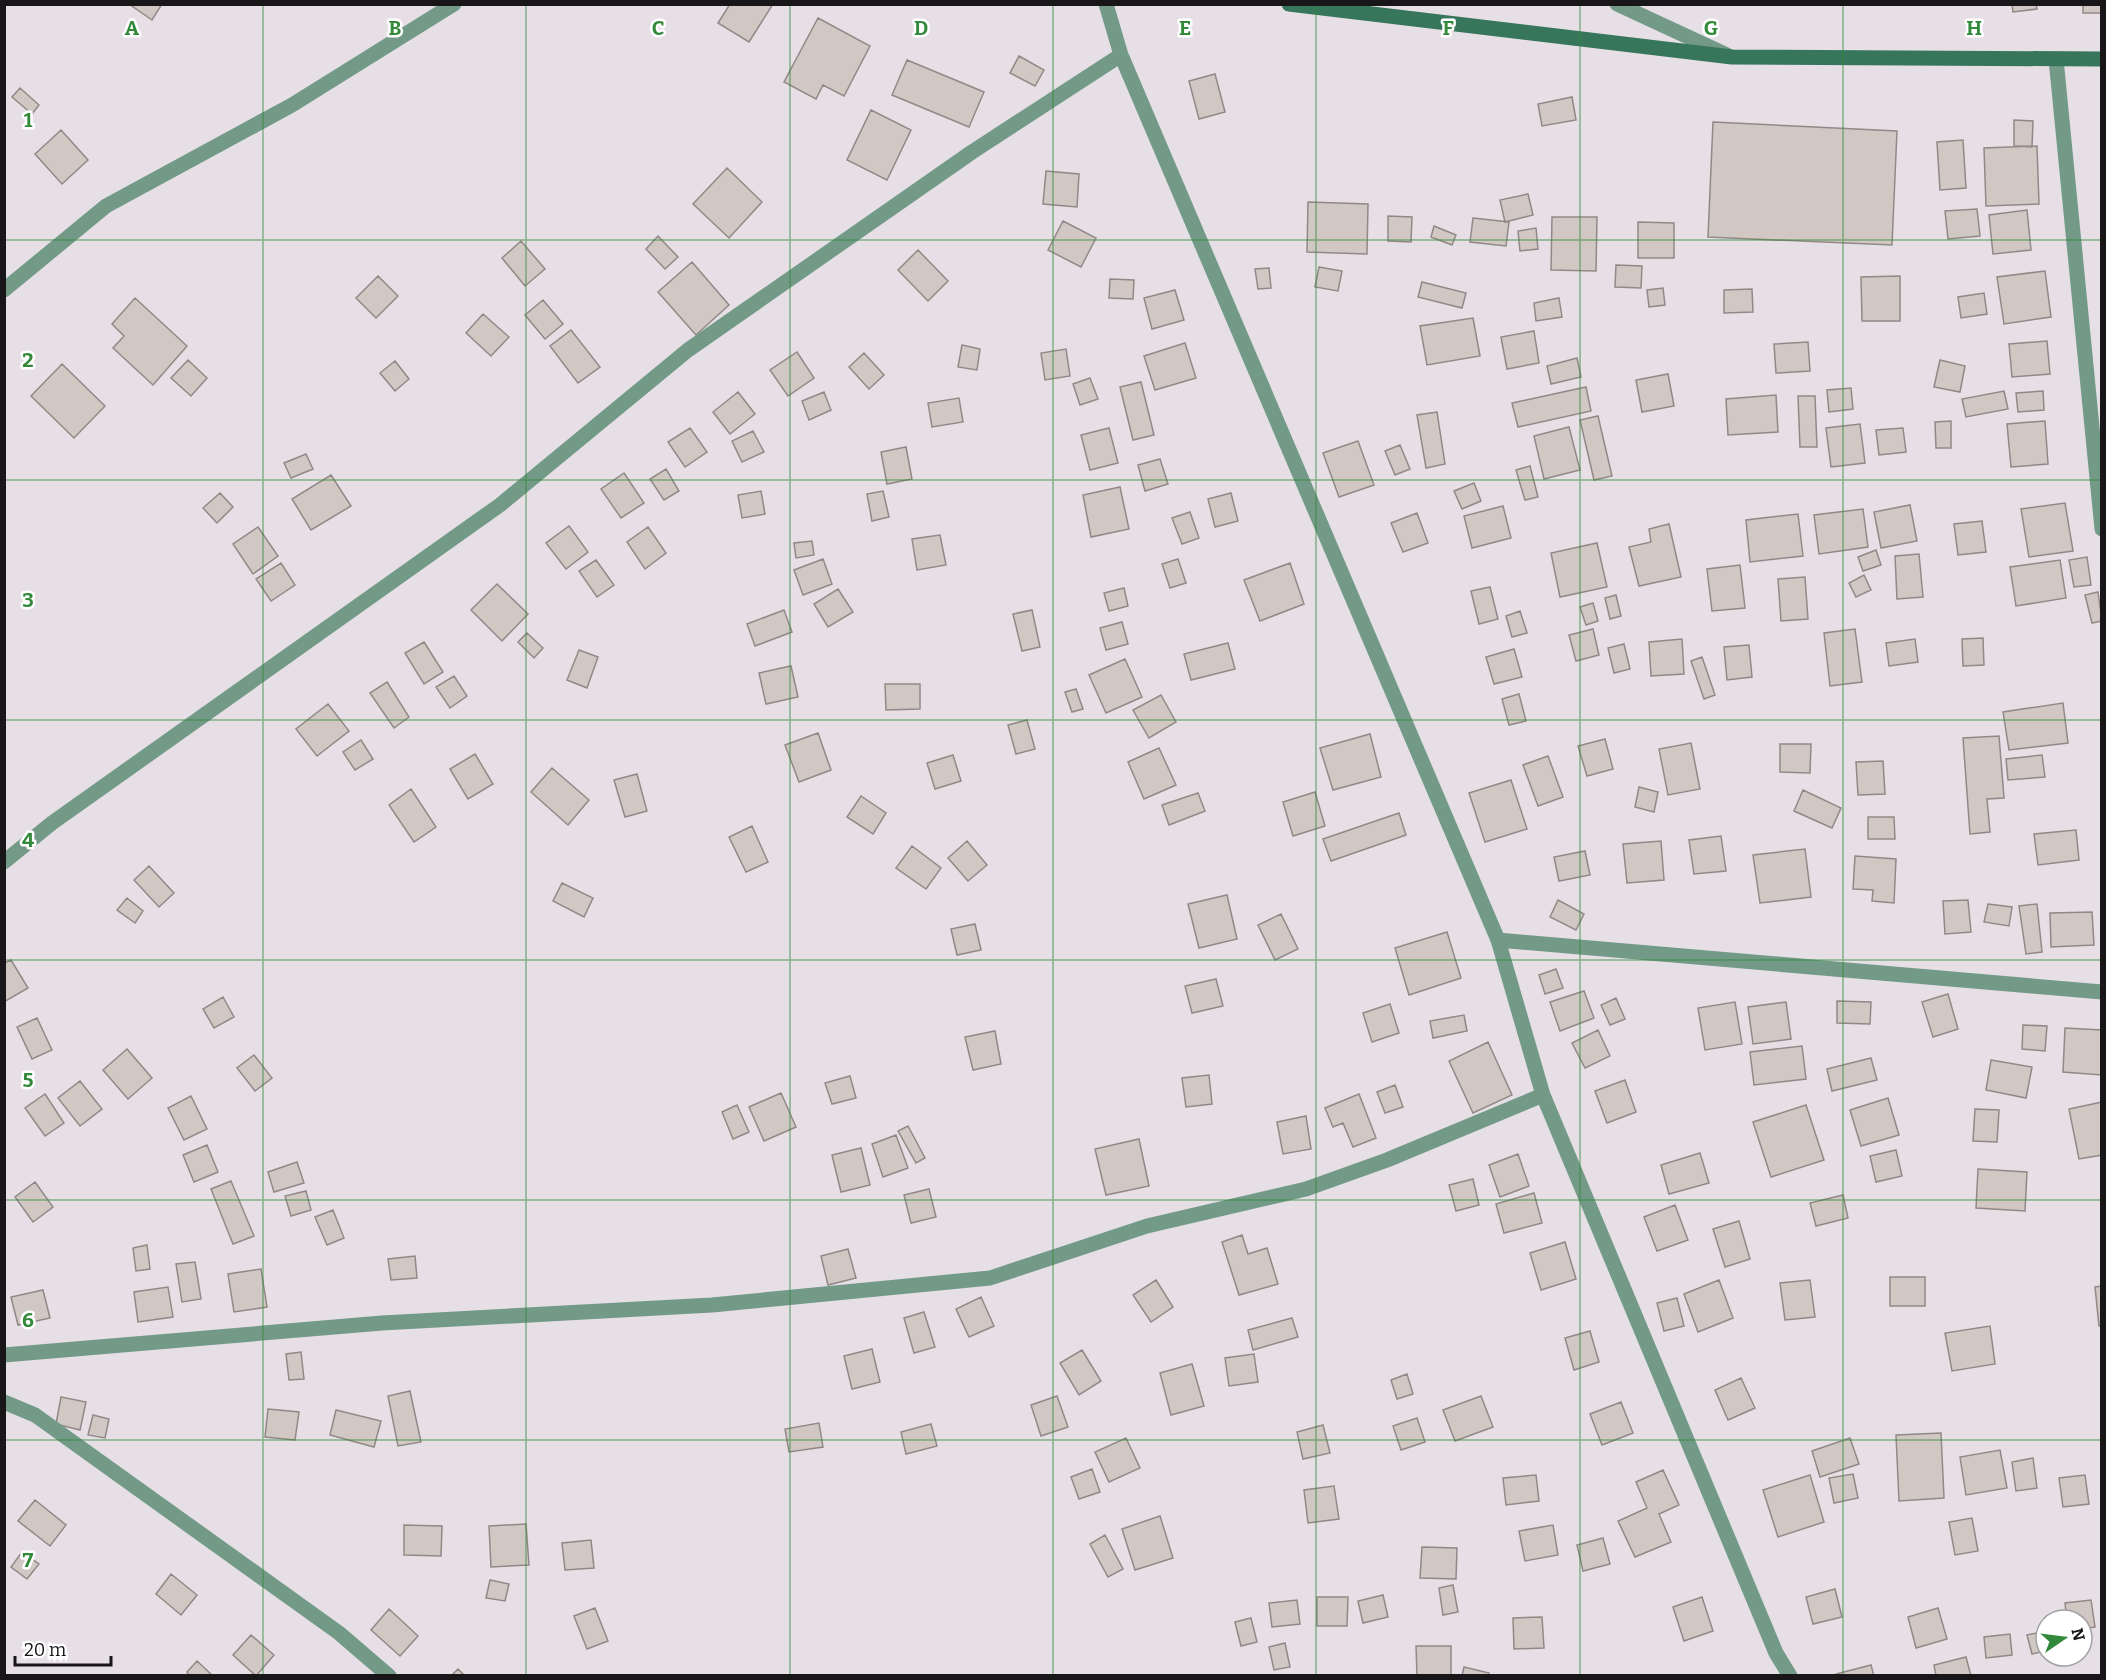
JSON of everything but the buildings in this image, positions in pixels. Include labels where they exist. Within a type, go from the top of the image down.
[{"type":"main road","points":[[1289,4],[1732,57],[2102,59]]},
{"type":"street","points":[[4,290],[106,207],[292,105],[454,4]]},
{"type":"street","points":[[1106,4],[1121,55],[1498,940],[1543,1095],[1776,1653],[1790,1676]]},
{"type":"street","points":[[1617,4],[1732,57]]},
{"type":"street","points":[[1643,4],[1651,20]]},
{"type":"street","points":[[4,862],[52,823],[500,505],[688,350],[972,152],[1121,55]]},
{"type":"street","points":[[2056,59],[2102,529]]},
{"type":"street","points":[[1498,940],[2102,992]]},
{"type":"street","points":[[4,1355],[382,1323],[712,1305],[990,1278],[1147,1226],[1306,1189],[1387,1160],[1543,1095]]},
{"type":"street","points":[[4,1402],[44,1422],[339,1633],[389,1676]]}]
